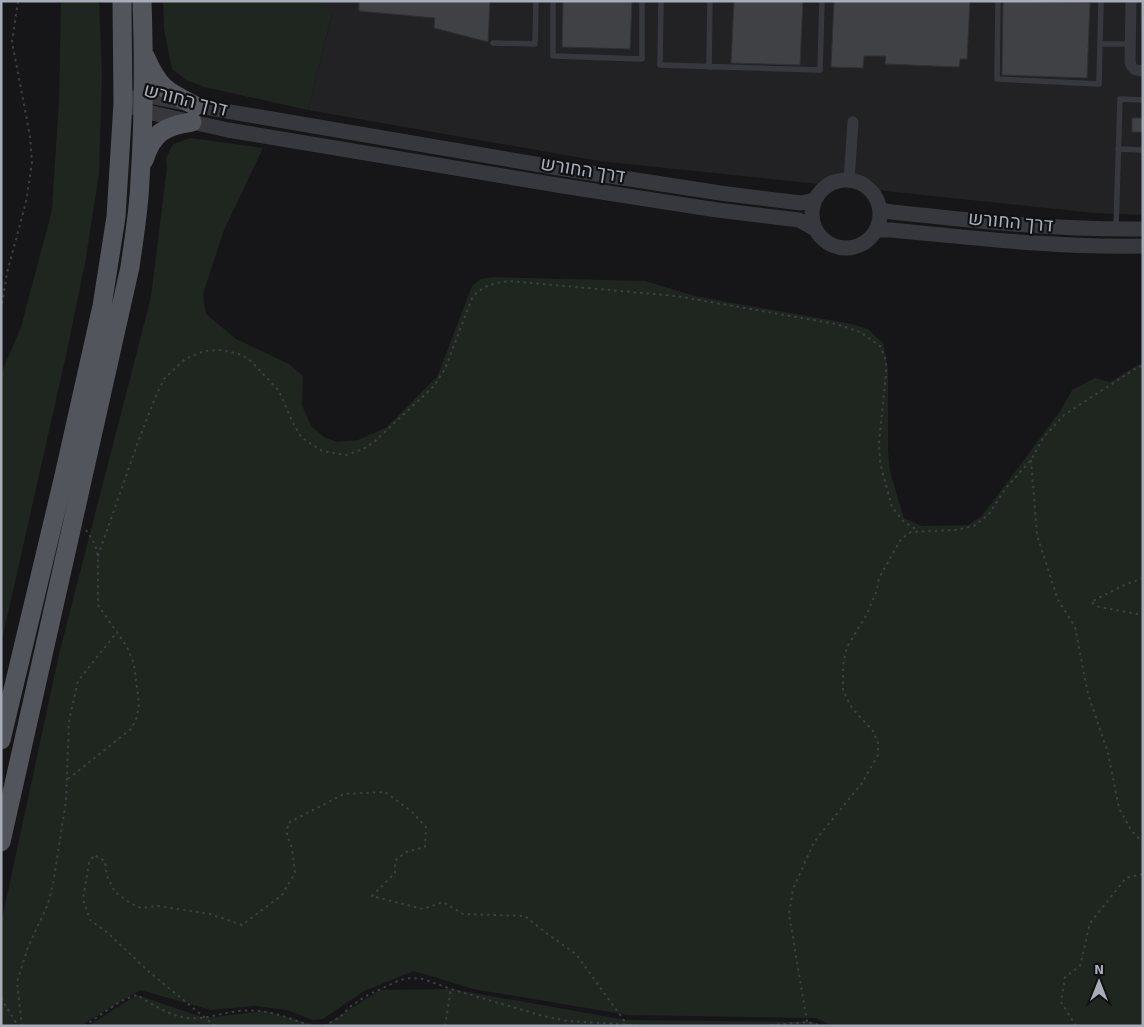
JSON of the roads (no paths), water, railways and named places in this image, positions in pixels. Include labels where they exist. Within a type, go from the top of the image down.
[{"type":"main road","points":[[1,740],[102,306],[116,217],[123,102],[122,1]]},
{"type":"main road","points":[[1,842],[130,268],[138,210],[141,168],[143,103],[142,1]]},
{"type":"main road","points":[[141,168],[152,141],[161,131],[194,114],[165,90],[154,77],[143,52]]},
{"type":"street","points":[[1131,1],[1131,67],[1134,70],[1143,71]]},
{"type":"street","name":"דרך החורש","points":[[123,102],[143,103],[563,186],[717,210],[799,220],[815,229]]},
{"type":"street","name":"דרך החורש","points":[[194,114],[801,204],[815,200]]},
{"type":"street","points":[[849,180],[853,122]]},
{"type":"street","points":[[849,180],[860,183],[876,199],[880,210],[880,220],[870,239],[861,245],[840,248],[821,238],[815,229],[812,210],[815,200],[829,185],[838,181],[849,180]]},
{"type":"street","name":"דרך החורש","points":[[880,210],[1036,226],[1143,229]]},
{"type":"street","name":"דרך החורש","points":[[876,230],[1034,244],[1105,247],[1143,246]]},
{"type":"lane","points":[[493,43],[535,44],[536,1]]},
{"type":"lane","points":[[553,1],[553,56],[642,59],[642,1]]},
{"type":"lane","points":[[661,1],[660,65],[820,70],[822,1]]},
{"type":"lane","points":[[708,67],[710,1]]},
{"type":"lane","points":[[998,1],[996,79],[1099,84],[1101,1]]},
{"type":"lane","points":[[1100,44],[1131,44]]},
{"type":"lane","points":[[1116,229],[1120,99],[1143,100]]},
{"type":"lane","points":[[1118,149],[1143,150]]}]
